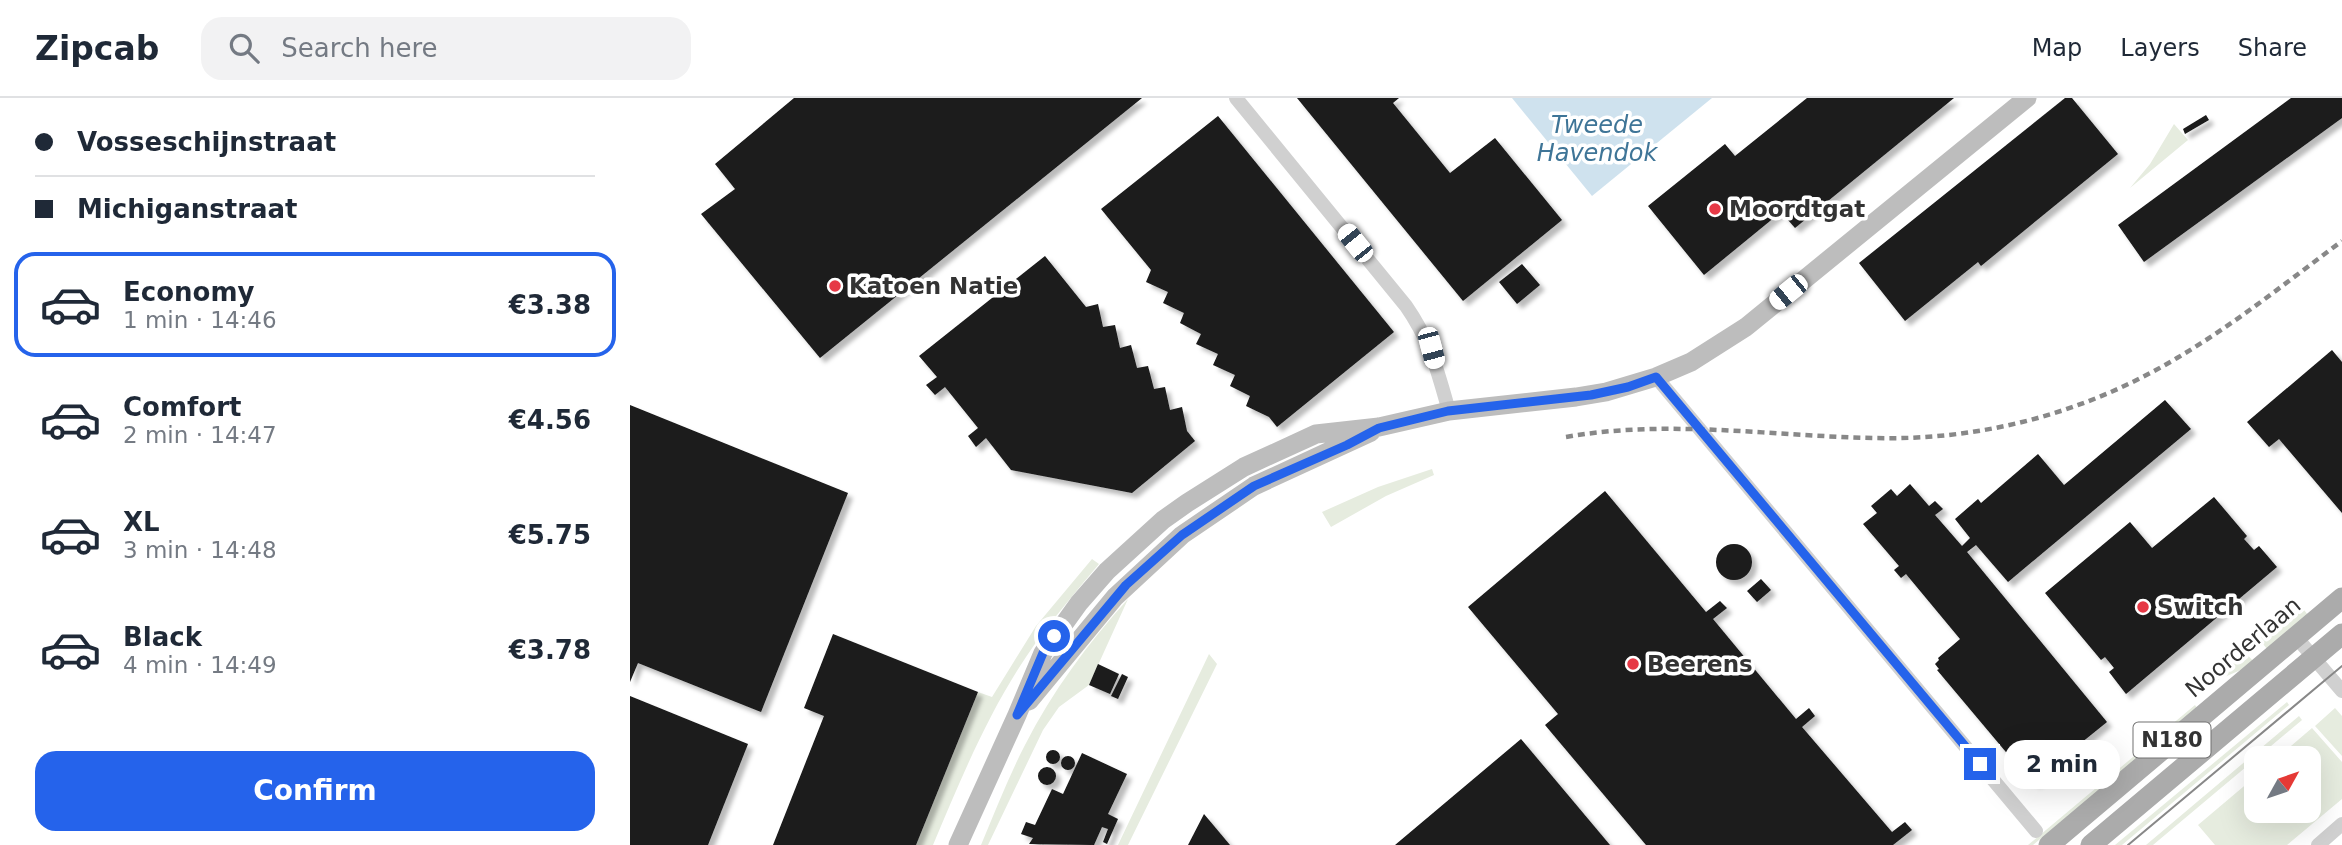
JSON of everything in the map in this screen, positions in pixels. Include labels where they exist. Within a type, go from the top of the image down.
[{"type":"main road","name":"Noorderlaan","points":[[2043,838],[2342,598]]},
{"type":"main road","name":"N180","points":[[2091,845],[2342,634]]},
{"type":"street","points":[[1236,98],[1422,329],[1431,348],[1448,411]]},
{"type":"street","points":[[958,845],[1043,653],[1065,620],[1107,571],[1163,520],[1214,484],[1316,434],[1379,428],[1448,411],[1576,397],[1628,387],[1702,357],[1746,327],[2027,98]]},
{"type":"street","points":[[1656,377],[2043,838]]},
{"type":"street","points":[[2296,636],[2342,691]]},
{"type":"street","points":[[2318,845],[2342,824]]},
{"type":"shaded area","points":[[2174,124],[2188,140],[2130,188],[2150,164]]},
{"type":"shaded area","points":[[1432,469],[1434,475],[1386,496],[1331,527],[1322,512],[1378,487]]},
{"type":"shaded area","points":[[1092,559],[1099,564],[1034,645],[999,702],[933,845],[916,845],[978,692],[992,697],[1036,626]]},
{"type":"shaded area","points":[[1128,599],[1089,685],[1059,707],[1043,730],[988,845],[981,845],[1019,757],[1047,706],[1085,651]]},
{"type":"shaded area","points":[[2300,605],[2308,615],[2267,649],[2259,639]]},
{"type":"shaded area","points":[[2244,651],[2253,661],[2243,669],[2206,685],[2205,683]]},
{"type":"shaded area","points":[[1209,654],[1217,664],[1128,845],[1118,845]]},
{"type":"shaded area","points":[[2287,702],[2289,705],[2122,845],[2115,845]]},
{"type":"shaded area","points":[[2195,705],[2197,708],[2033,845],[2028,845]]},
{"type":"shaded area","points":[[2335,708],[2342,716],[2342,756],[2315,726]]},
{"type":"shaded area","points":[[2299,716],[2302,720],[2271,746],[2263,746]]},
{"type":"shaded area","points":[[2312,728],[2342,762],[2342,799],[2321,817],[2321,746],[2291,746]]},
{"type":"shaded area","points":[[2244,762],[2244,769],[2153,845],[2146,845]]},
{"type":"shaded area","points":[[2244,786],[2244,823],[2313,823],[2287,845],[2215,845],[2198,825]]},
{"type":"water","name":"Tweede Havendok","points":[[1512,98],[1712,98],[1592,196]]},
{"type":"building","name":"Katoen Natie","points":[[794,98],[1142,98],[820,358],[701,214],[735,189],[715,164]]},
{"type":"building","points":[[1297,98],[1399,98],[1393,103],[1450,173],[1495,138],[1562,220],[1463,301]]},
{"type":"building","points":[[1807,98],[1954,98],[1795,228],[1781,212],[1704,275],[1648,206],[1725,144],[1735,156]]},
{"type":"building","points":[[2065,98],[2072,98],[2118,154],[1981,266],[1978,262],[1905,321],[1859,263]]},
{"type":"building","points":[[2291,98],[2342,98],[2342,118],[2144,262],[2118,225]]},
{"type":"building","points":[[2206,115],[2209,120],[2185,134],[2183,129]]},
{"type":"building","points":[[1218,116],[1394,332],[1277,427],[1269,417],[1246,406],[1250,396],[1230,386],[1235,375],[1213,365],[1218,354],[1196,344],[1201,334],[1180,323],[1184,313],[1163,303],[1168,292],[1146,282],[1151,270],[1101,209]]},
{"type":"building","points":[[1045,256],[1086,307],[1098,304],[1103,327],[1115,325],[1120,348],[1131,345],[1137,368],[1148,366],[1154,389],[1165,387],[1170,410],[1182,407],[1187,431],[1195,441],[1132,493],[1011,470],[986,438],[976,447],[968,436],[978,428],[945,387],[935,395],[926,385],[937,377],[919,356]]},
{"type":"building","points":[[1522,264],[1540,285],[1517,304],[1499,282]]},
{"type":"building","points":[[2332,350],[2342,362],[2342,513],[2279,439],[2269,447],[2247,422]]},
{"type":"building","points":[[2165,400],[2191,429],[2008,582],[1976,545],[1967,552],[2107,722],[2076,747],[2079,750],[2070,757],[2068,755],[2035,783],[1937,670],[1939,669],[1935,664],[1938,658],[1960,639],[1906,574],[1901,578],[1894,570],[1899,566],[1863,524],[1877,513],[1871,506],[1891,489],[1897,496],[1910,484],[1929,506],[1935,501],[1943,509],[1935,515],[1962,546],[1970,538],[1955,519],[1978,499],[1981,503],[2038,454],[2064,485]]},
{"type":"building","points":[[630,405],[848,493],[761,712],[638,663],[630,682]]},
{"type":"building","name":"Beerens","points":[[1605,491],[1706,612],[1720,601],[1727,608],[1713,619],[1796,719],[1809,708],[1815,716],[1802,727],[1892,832],[1905,822],[1912,830],[1893,845],[1646,845],[1545,725],[1558,714],[1468,607]]},
{"type":"building","name":"Switch","points":[[2214,497],[2247,536],[2244,539],[2254,550],[2259,546],[2277,567],[2126,694],[2109,672],[2114,668],[2105,657],[2101,660],[2045,593],[2130,522],[2152,548]]},
{"type":"building","points":[[1734,544],[1747,549],[1752,562],[1747,575],[1734,580],[1721,575],[1716,562],[1721,549]]},
{"type":"building","points":[[1761,579],[1771,590],[1757,602],[1747,591]]},
{"type":"building","points":[[833,634],[978,692],[916,845],[773,845],[824,716],[804,708]]},
{"type":"building","points":[[1098,664],[1119,674],[1110,694],[1089,685]]},
{"type":"building","points":[[1122,674],[1128,677],[1118,699],[1111,696]]},
{"type":"building","points":[[630,696],[748,744],[708,845],[630,845]]},
{"type":"building","points":[[1521,739],[1610,845],[1395,845]]},
{"type":"building","points":[[1053,750],[1058,752],[1058,762],[1053,764],[1048,762],[1046,757],[1048,752]]},
{"type":"building","points":[[1082,753],[1127,774],[1108,814],[1118,819],[1107,844],[1103,842],[1108,829],[1102,827],[1094,845],[1029,844],[1033,838],[1021,834],[1026,822],[1035,825],[1052,789],[1063,794]]},
{"type":"building","points":[[1068,756],[1073,758],[1073,768],[1068,770],[1063,768],[1061,763],[1063,758]]},
{"type":"building","points":[[1043,767],[1051,767],[1056,776],[1054,783],[1043,785],[1038,780],[1038,772]]},
{"type":"building","points":[[1204,814],[1230,845],[1188,845]]},
{"type":"tram line","points":[[2128,845],[2342,666]]},
{"type":"railway","points":[[1566,437],[1642,429],[1681,429],[1913,438],[1953,435],[2031,420],[2106,394],[2177,358],[2240,317],[2342,241]]},
{"type":"place","name":"Moordtgat","points":[[1715,209]]},
{"type":"place","name":"Katoen Natie","points":[[835,286]]},
{"type":"place","name":"Switch","points":[[2143,607]]},
{"type":"place","name":"Beerens","points":[[1633,664]]},
{"type":"route","points":[[1054,636],[1043,653],[1017,715],[1126,585],[1182,535],[1254,486],[1379,428],[1448,411],[1591,395],[1628,387],[1656,377],[1980,764]]}]
